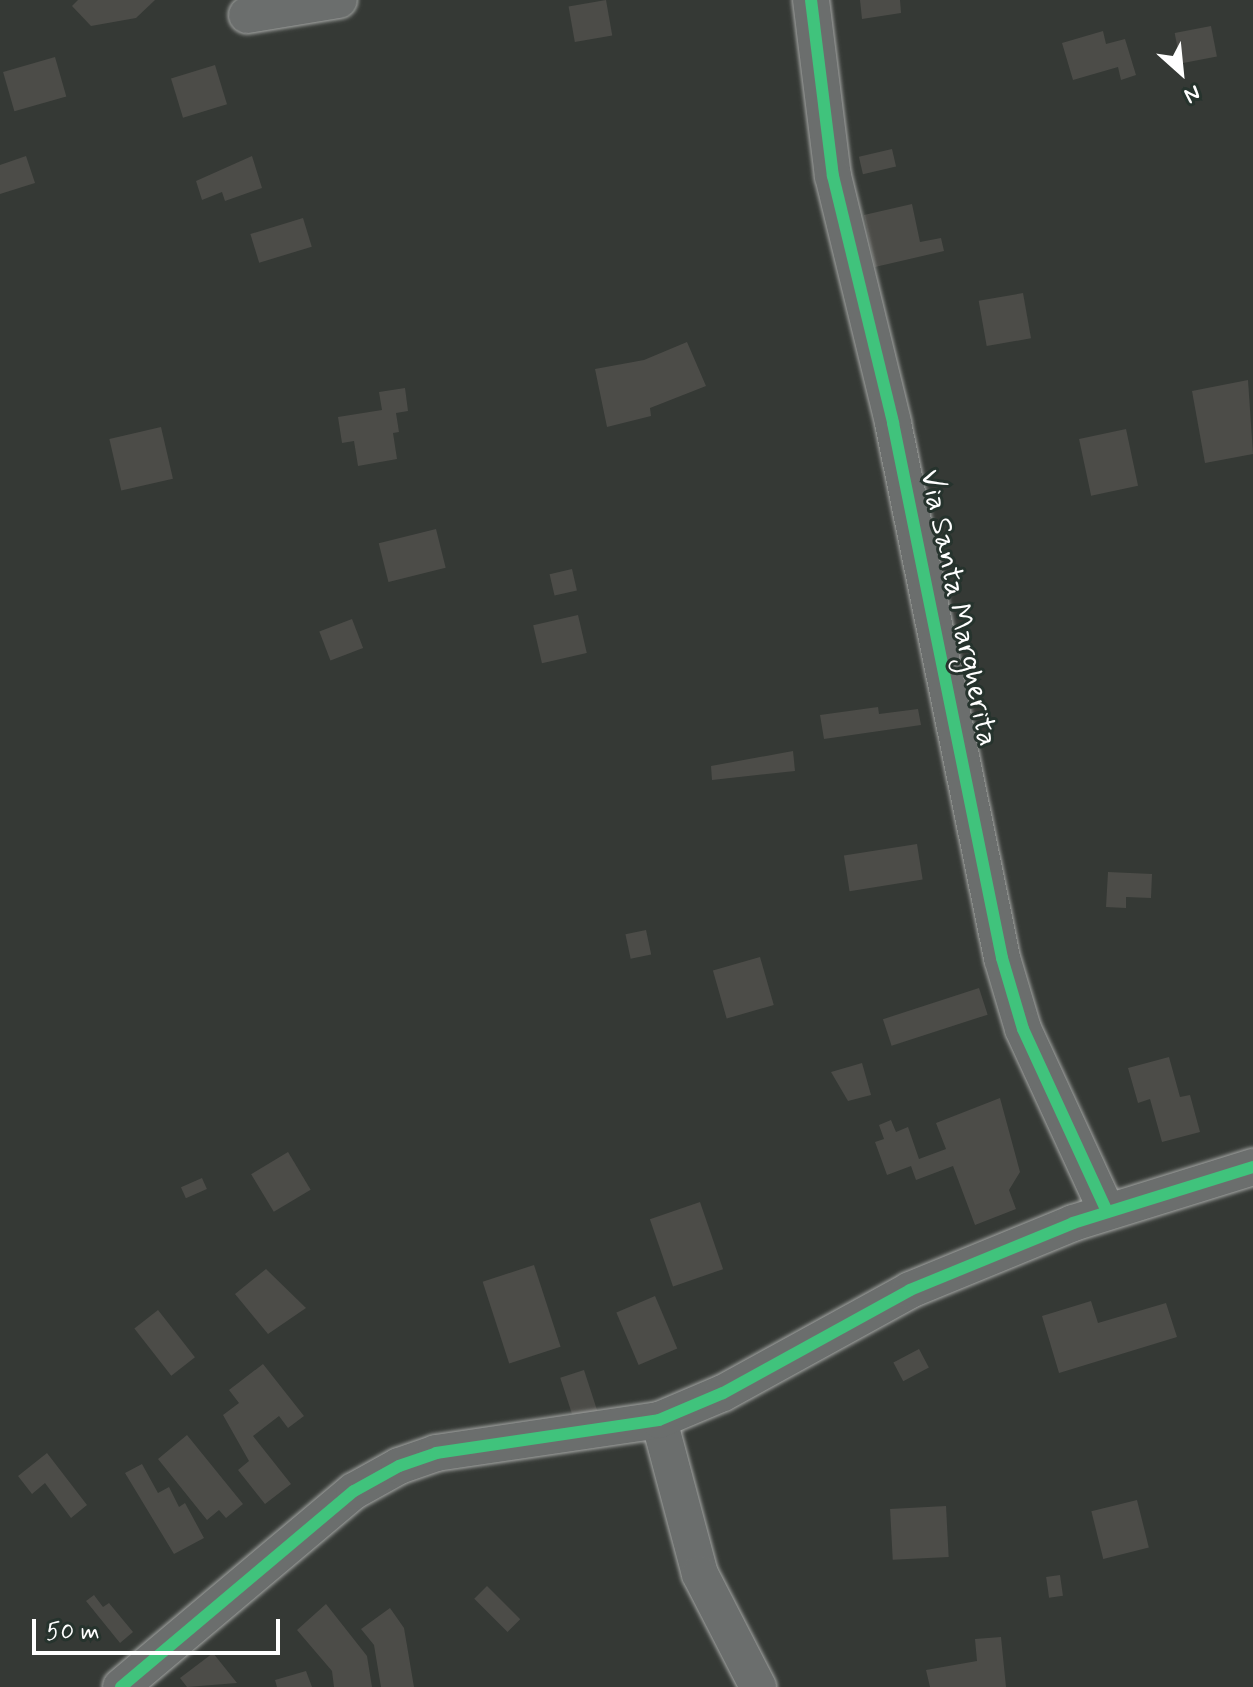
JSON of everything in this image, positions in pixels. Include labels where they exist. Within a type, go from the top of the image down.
[{"type":"street","points":[[247,15],[339,0]]},
{"type":"street","name":"Via Santa Margherita","points":[[811,0],[833,176],[893,423],[1002,958],[1023,1029],[1107,1212]]},
{"type":"street","points":[[121,1687],[354,1491],[399,1466],[436,1453],[659,1420],[723,1393],[910,1290],[1107,1212],[1253,1167]]},
{"type":"street","points":[[659,1420],[700,1574],[758,1687]]},
{"type":"building","points":[[78,0],[155,0],[136,18],[91,26],[72,6]]},
{"type":"building","points":[[606,0],[612,35],[575,42],[569,7]]},
{"type":"building","points":[[860,0],[900,0],[901,13],[862,19]]},
{"type":"building","points":[[1211,26],[1217,56],[1181,63],[1175,33]]},
{"type":"building","points":[[1103,31],[1106,44],[1125,39],[1136,75],[1121,80],[1118,67],[1073,80],[1062,43]]},
{"type":"building","points":[[55,57],[66,96],[14,111],[3,72]]},
{"type":"building","points":[[215,65],[227,104],[183,118],[171,78]]},
{"type":"building","points":[[892,149],[896,167],[863,174],[859,157]]},
{"type":"building","points":[[26,156],[35,183],[0,194],[0,165]]},
{"type":"building","points":[[252,156],[262,188],[225,201],[222,192],[202,200],[196,181]]},
{"type":"building","points":[[912,204],[920,242],[941,238],[944,251],[875,267],[864,215]]},
{"type":"building","points":[[303,218],[312,247],[259,263],[250,234]]},
{"type":"building","points":[[1023,293],[1031,338],[987,346],[979,301]]},
{"type":"building","points":[[687,342],[706,386],[650,408],[651,416],[607,427],[595,369],[644,360]]},
{"type":"building","points":[[1248,380],[1253,454],[1205,463],[1192,391]]},
{"type":"building","points":[[405,388],[408,411],[396,413],[399,432],[393,433],[397,459],[358,466],[354,441],[342,443],[338,417],[382,410],[379,392]]},
{"type":"building","points":[[161,427],[173,479],[121,491],[109,439]]},
{"type":"building","points":[[1126,429],[1138,486],[1091,496],[1079,439]]},
{"type":"building","points":[[436,529],[446,568],[388,582],[379,543]]},
{"type":"building","points":[[572,569],[577,590],[555,596],[550,574]]},
{"type":"building","points":[[578,615],[587,653],[542,663],[533,625]]},
{"type":"building","points":[[352,619],[363,648],[330,660],[319,632]]},
{"type":"building","points":[[878,707],[879,714],[918,709],[921,725],[824,739],[820,715]]},
{"type":"building","points":[[793,751],[795,771],[712,780],[711,766]]},
{"type":"building","points":[[917,844],[923,880],[850,891],[844,856]]},
{"type":"building","points":[[1108,872],[1152,874],[1151,898],[1126,897],[1126,908],[1106,907]]},
{"type":"building","points":[[646,930],[651,954],[631,959],[625,934]]},
{"type":"building","points":[[760,957],[774,1005],[727,1019],[713,971]]},
{"type":"building","points":[[979,988],[988,1015],[892,1046],[883,1019]]},
{"type":"building","points":[[1169,1057],[1180,1097],[1190,1095],[1200,1132],[1162,1142],[1150,1099],[1138,1103],[1128,1068]]},
{"type":"building","points":[[862,1063],[871,1095],[848,1101],[831,1072]]},
{"type":"building","points":[[1000,1098],[1020,1172],[1009,1190],[1016,1209],[975,1225],[953,1166],[916,1180],[911,1166],[887,1175],[875,1142],[884,1139],[879,1125],[891,1120],[896,1132],[908,1127],[919,1159],[946,1149],[936,1123]]},
{"type":"building","points":[[288,1152],[311,1190],[274,1212],[251,1174]]},
{"type":"building","points":[[202,1178],[207,1189],[186,1198],[181,1187]]},
{"type":"building","points":[[700,1202],[723,1269],[673,1286],[650,1219]]},
{"type":"building","points":[[534,1265],[561,1347],[509,1363],[483,1282]]},
{"type":"building","points":[[266,1269],[306,1308],[268,1334],[235,1294]]},
{"type":"building","points":[[655,1296],[677,1348],[639,1365],[616,1312]]},
{"type":"building","points":[[1091,1301],[1098,1323],[1166,1303],[1177,1337],[1059,1373],[1042,1316]]},
{"type":"building","points":[[158,1310],[195,1357],[171,1376],[134,1328]]},
{"type":"building","points":[[919,1349],[929,1368],[903,1381],[893,1363]]},
{"type":"building","points":[[263,1364],[304,1416],[288,1428],[279,1416],[253,1436],[291,1484],[265,1504],[238,1470],[249,1461],[223,1415],[239,1403],[229,1390]]},
{"type":"building","points":[[584,1370],[598,1413],[574,1421],[560,1378]]},
{"type":"building","points":[[187,1435],[243,1504],[226,1518],[219,1510],[207,1520],[158,1459]]},
{"type":"building","points":[[47,1453],[87,1505],[71,1518],[45,1483],[32,1494],[18,1476]]},
{"type":"building","points":[[142,1464],[158,1493],[169,1487],[179,1507],[185,1503],[204,1538],[174,1554],[125,1473]]},
{"type":"building","points":[[1137,1500],[1149,1548],[1103,1559],[1091,1511]]},
{"type":"building","points":[[946,1506],[949,1557],[893,1560],[890,1509]]},
{"type":"building","points":[[1060,1575],[1063,1596],[1049,1598],[1046,1577]]},
{"type":"building","points":[[487,1586],[520,1619],[508,1632],[474,1599]]},
{"type":"building","points":[[94,1595],[103,1607],[109,1603],[133,1632],[120,1643],[86,1601]]},
{"type":"building","points":[[326,1604],[367,1656],[372,1687],[334,1687],[332,1671],[297,1630]]},
{"type":"building","points":[[390,1608],[404,1628],[414,1687],[381,1687],[374,1645],[361,1629]]},
{"type":"building","points":[[1001,1637],[1006,1687],[930,1687],[926,1670],[977,1661],[975,1639]]},
{"type":"building","points":[[213,1653],[237,1683],[187,1687],[180,1678]]},
{"type":"building","points":[[306,1671],[312,1687],[277,1687],[275,1680]]},
{"type":"cycle path","points":[[811,0],[833,176],[893,423],[1002,958],[1023,1029],[1107,1212]]},
{"type":"cycle path","points":[[121,1687],[354,1491],[399,1466],[436,1453],[659,1420],[723,1393],[910,1290],[1073,1223],[1253,1167]]}]
